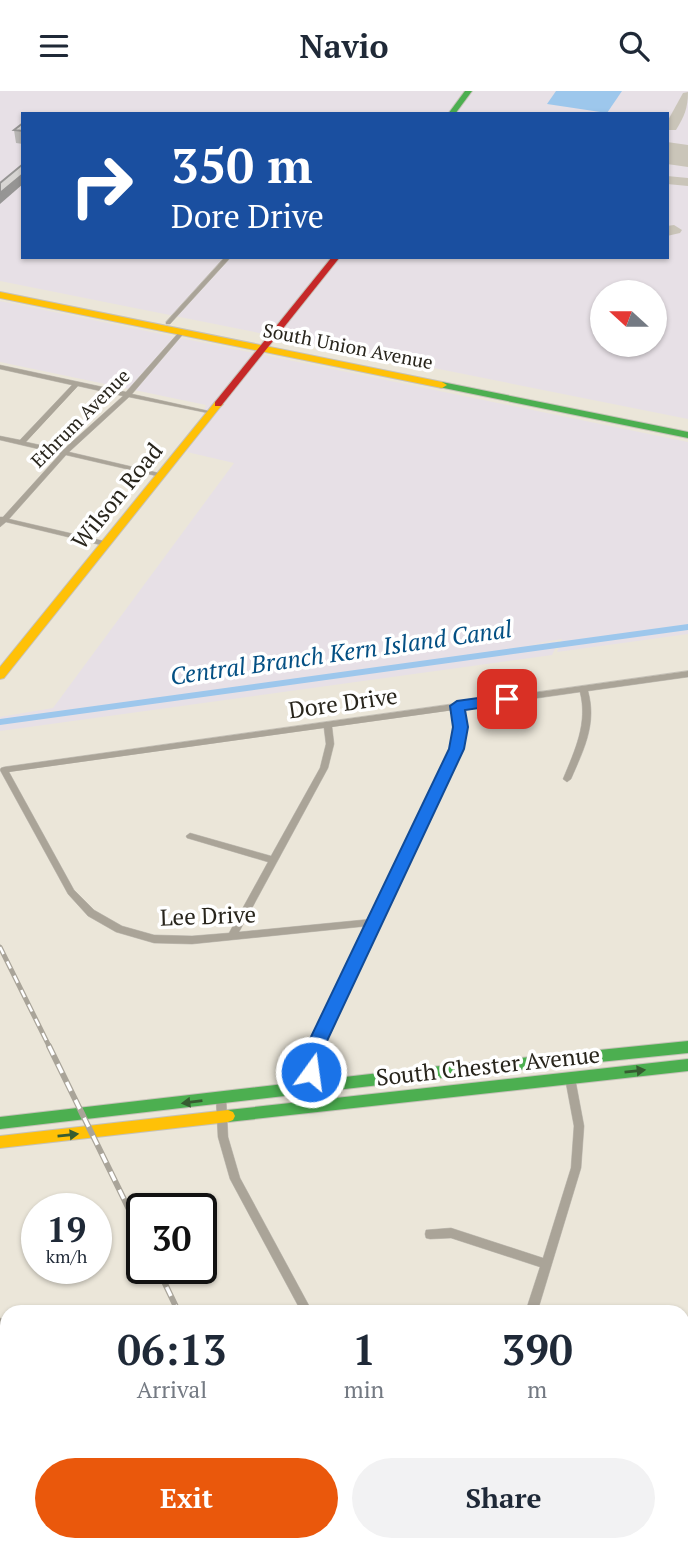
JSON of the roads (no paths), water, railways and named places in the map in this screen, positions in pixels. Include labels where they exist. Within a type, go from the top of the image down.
[{"type":"main road","points":[[453,112],[469,91]]},
{"type":"main road","name":"Wilson Road","points":[[0,675],[334,259]]},
{"type":"main road","name":"South Union Avenue","points":[[0,292],[48,298],[265,346],[660,422],[687,433]]},
{"type":"main road","name":"South Union Avenue","points":[[0,292],[182,333],[265,346]]},
{"type":"main road","name":"South Union Avenue","points":[[460,385],[594,416],[687,433]]},
{"type":"main road","points":[[594,416],[602,414],[652,424],[660,422]]},
{"type":"main road","name":"South Chester Avenue","points":[[0,1123],[688,1047]]},
{"type":"main road","name":"South Chester Avenue","points":[[0,1142],[688,1065]]},
{"type":"street","points":[[168,323],[226,259]]},
{"type":"street","name":"Ethrum Avenue","points":[[2,521],[64,453],[127,395],[182,333]]},
{"type":"street","points":[[0,367],[211,413]]},
{"type":"street","points":[[21,443],[76,384]]},
{"type":"street","points":[[0,438],[161,475]]},
{"type":"street","points":[[2,521],[105,544]]},
{"type":"street","name":"Dore Drive","points":[[4,770],[688,674]]},
{"type":"street","points":[[566,779],[588,723],[587,700],[583,689]]},
{"type":"street","points":[[315,1106],[311,1072],[317,1043],[457,749],[461,727],[457,706]]},
{"type":"street","points":[[231,936],[324,768],[330,744],[328,725]]},
{"type":"street","name":"Lee Drive","points":[[4,770],[71,892],[91,913],[120,929],[154,939],[192,940],[374,922]]},
{"type":"street","points":[[190,836],[273,860]]},
{"type":"street","points":[[533,1305],[574,1175],[579,1146],[579,1126],[570,1078]]},
{"type":"street","points":[[221,1098],[223,1137],[235,1179],[304,1305]]},
{"type":"street","points":[[430,1234],[451,1233],[546,1263]]},
{"type":"water","points":[[556,91],[622,91],[608,112],[547,104]]},
{"type":"waterway","name":"Central Branch Kern Island Canal","points":[[0,722],[688,627]]},
{"type":"railway","points":[[0,947],[50,1048]]},
{"type":"railway","points":[[49,1046],[126,1203]]},
{"type":"railway","points":[[165,1284],[175,1305]]}]
